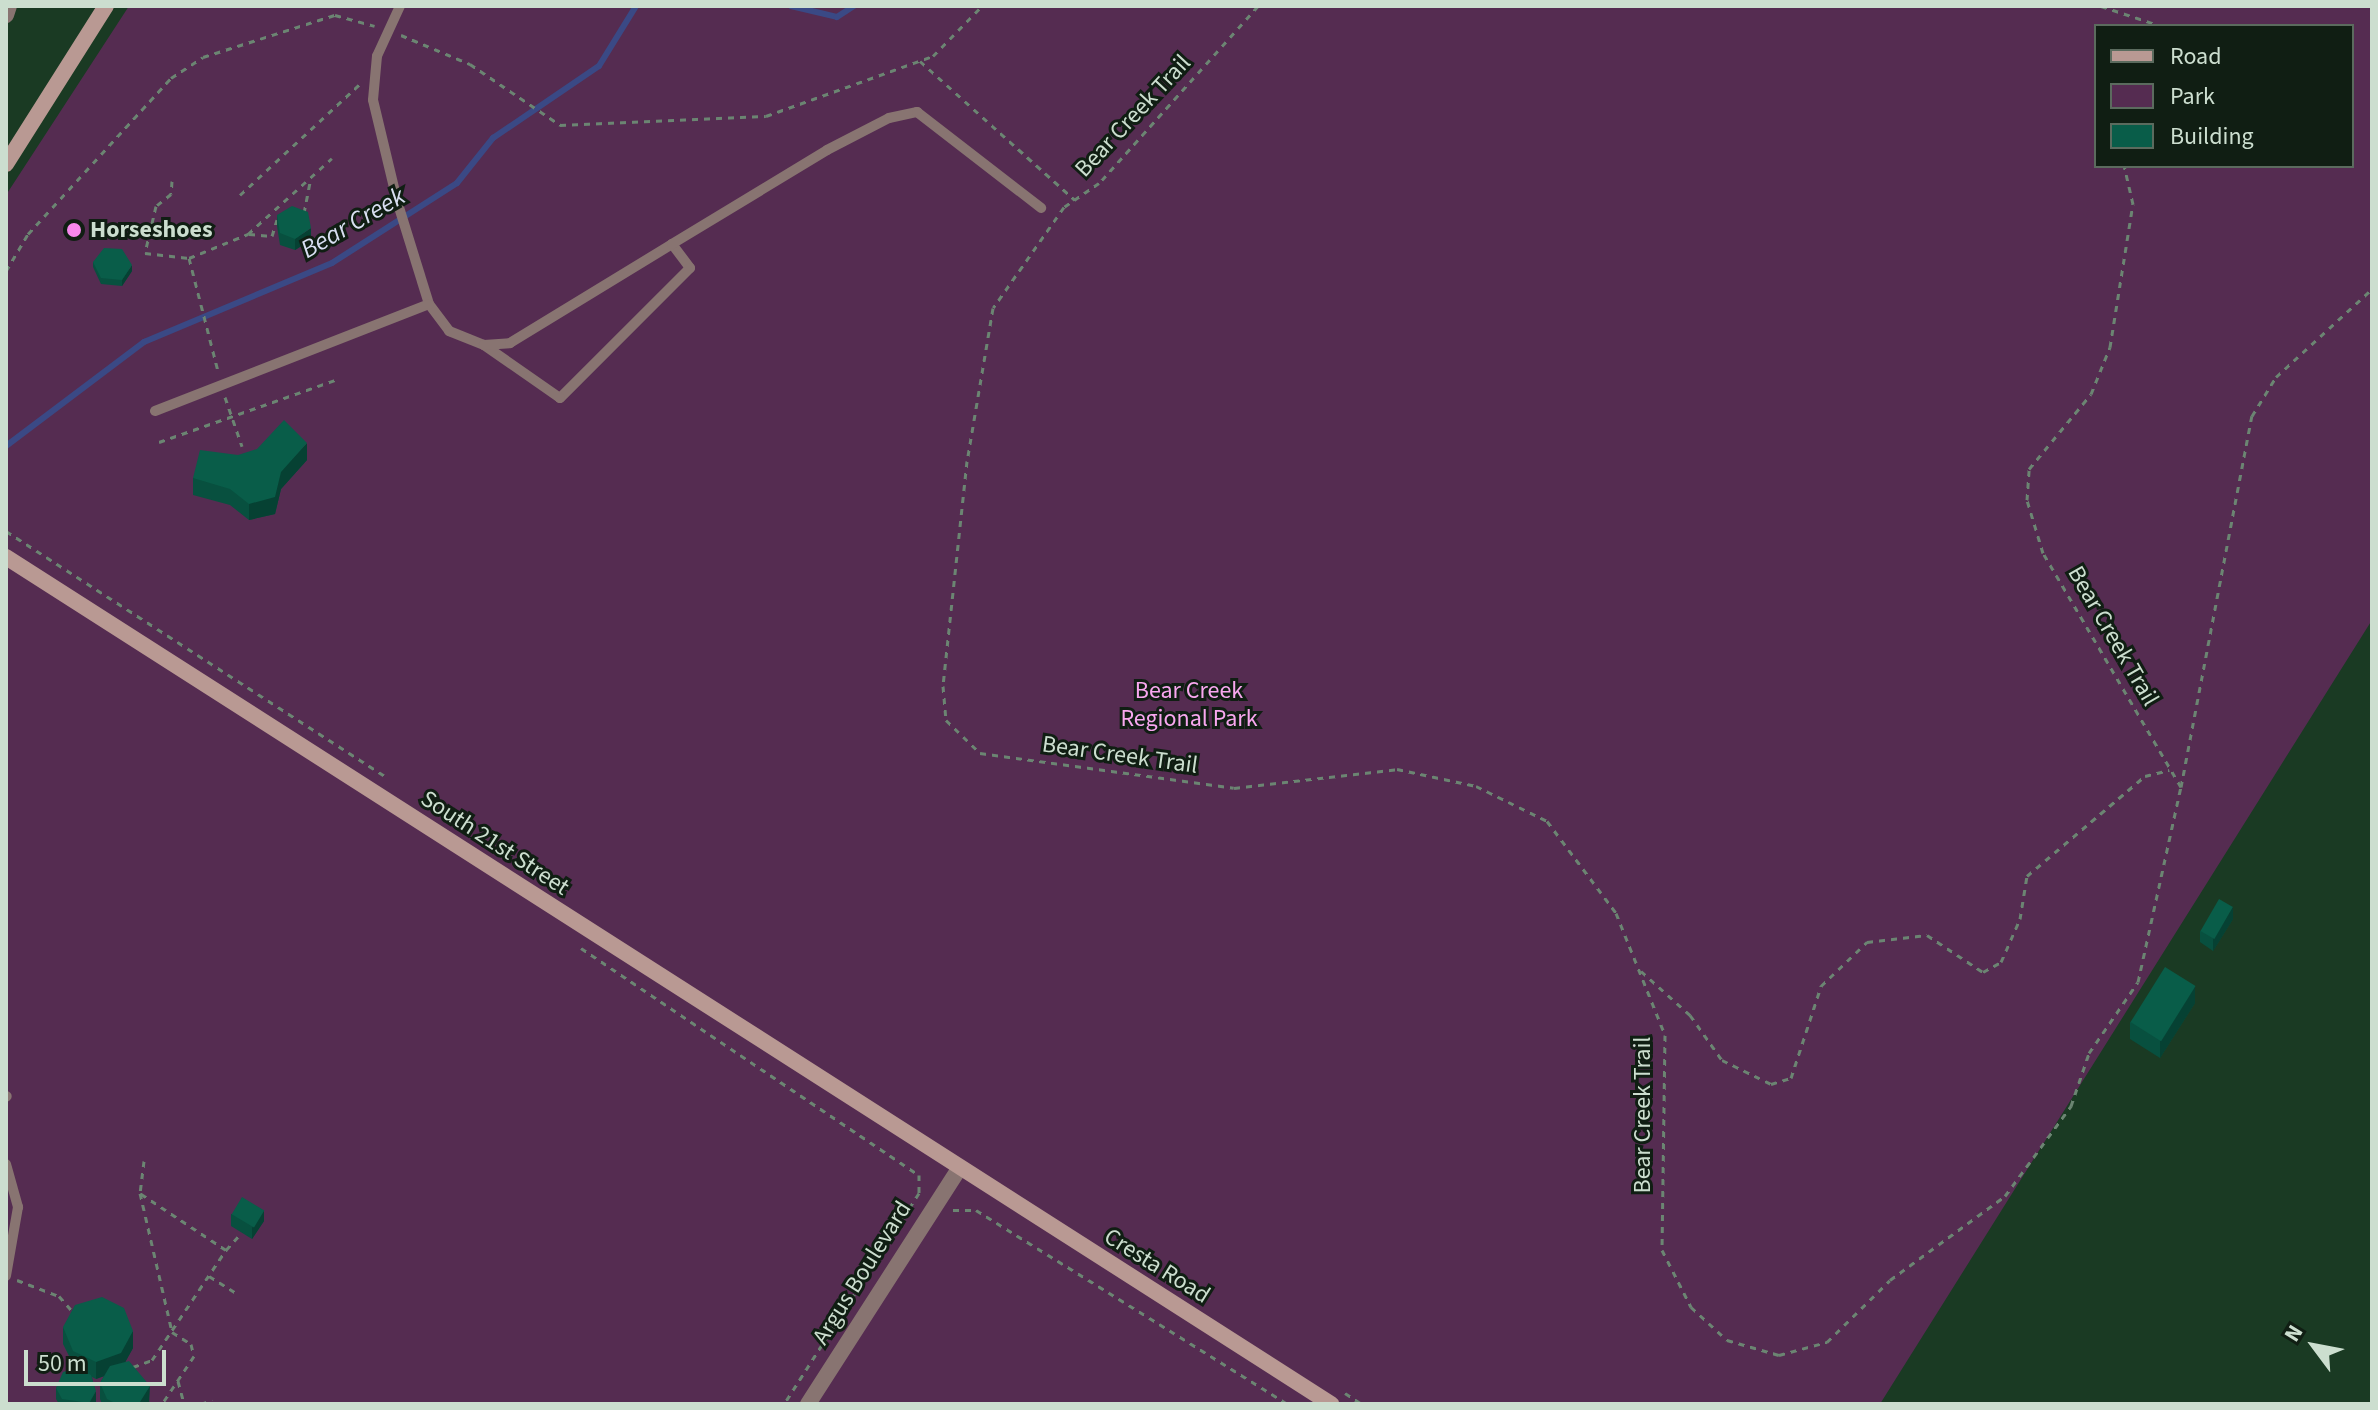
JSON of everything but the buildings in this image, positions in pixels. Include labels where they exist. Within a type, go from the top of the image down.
[{"type":"main road","points":[[6,164],[106,6]]},
{"type":"main road","name":"South 21st Street","points":[[6,557],[958,1170]]},
{"type":"main road","name":"Cresta Road","points":[[958,1170],[1331,1404]]},
{"type":"street","points":[[6,15],[9,6]]},
{"type":"street","name":"Argus Boulevard","points":[[808,1404],[958,1170]]},
{"type":"lane","points":[[400,6],[389,29],[375,77],[373,100],[405,234],[429,304],[449,331],[484,345],[560,398],[690,268],[672,244]]},
{"type":"lane","points":[[484,345],[510,343],[827,150],[889,118],[917,112],[1041,208]]},
{"type":"lane","points":[[155,411],[429,304]]},
{"type":"lane","points":[[6,1164],[18,1207],[6,1276]]},
{"type":"path","points":[[6,271],[28,234],[171,78],[203,57],[335,15],[389,29],[470,64],[541,116],[560,125],[766,116],[920,61],[982,6]]},
{"type":"path","name":"Bear Creek Trail","points":[[1258,6],[1099,183],[1075,200],[993,308],[966,476],[943,686],[946,720],[980,753],[1234,788],[1397,769],[1476,786],[1547,821],[1616,913],[1665,1035],[1662,1250],[1691,1307],[1727,1340],[1779,1355],[1827,1342],[1890,1280],[2005,1196],[2071,1106],[2089,1053],[2138,982],[2181,787],[2043,553],[2027,500],[2029,469],[2091,394],[2110,347],[2133,204],[2124,168]]},
{"type":"path","points":[[2101,6],[2155,24]]},
{"type":"path","points":[[920,61],[1075,200]]},
{"type":"path","points":[[240,195],[353,86],[375,77]]},
{"type":"path","points":[[172,181],[171,194],[156,206],[145,253],[189,258],[248,234],[332,158]]},
{"type":"path","points":[[290,213],[304,216],[310,181]]},
{"type":"path","points":[[248,234],[272,236],[283,217]]},
{"type":"path","points":[[189,258],[197,304],[209,335]]},
{"type":"path","points":[[2181,787],[2252,416],[2276,377],[2372,289]]},
{"type":"path","points":[[159,442],[338,379]]},
{"type":"path","points":[[1638,969],[1690,1015],[1722,1060],[1771,1084],[1791,1078],[1821,986],[1867,942],[1927,935],[1983,972],[2001,962],[2020,919],[2027,876],[2145,776],[2170,770]]},
{"type":"path","points":[[574,942],[919,1175],[919,1193],[784,1404]]},
{"type":"path","points":[[144,1161],[140,1193],[172,1332],[191,1344],[194,1356],[162,1404]]},
{"type":"path","points":[[140,1193],[226,1250]]},
{"type":"path","points":[[950,1212],[961,1205],[976,1210],[1288,1404]]},
{"type":"path","points":[[125,1362],[152,1360],[226,1250],[242,1232]]},
{"type":"path","points":[[6,1276],[59,1296],[81,1320]]},
{"type":"path","points":[[209,1276],[236,1293]]},
{"type":"path","points":[[178,1381],[184,1404]]},
{"type":"path","points":[[201,1404],[212,1400]]},
{"type":"green space","name":"Bear Creek Regional Park","points":[[129,6],[2372,6],[2372,620],[1880,1404],[6,1404],[6,195]]},
{"type":"waterway","name":"Bear Creek","points":[[6,446],[144,342],[332,263],[457,183],[493,138],[599,66],[636,6]]},
{"type":"waterway","name":"Bear Creek","points":[[791,6],[837,17],[854,6]]},
{"type":"place","name":"Horseshoes","points":[[74,230]]}]
